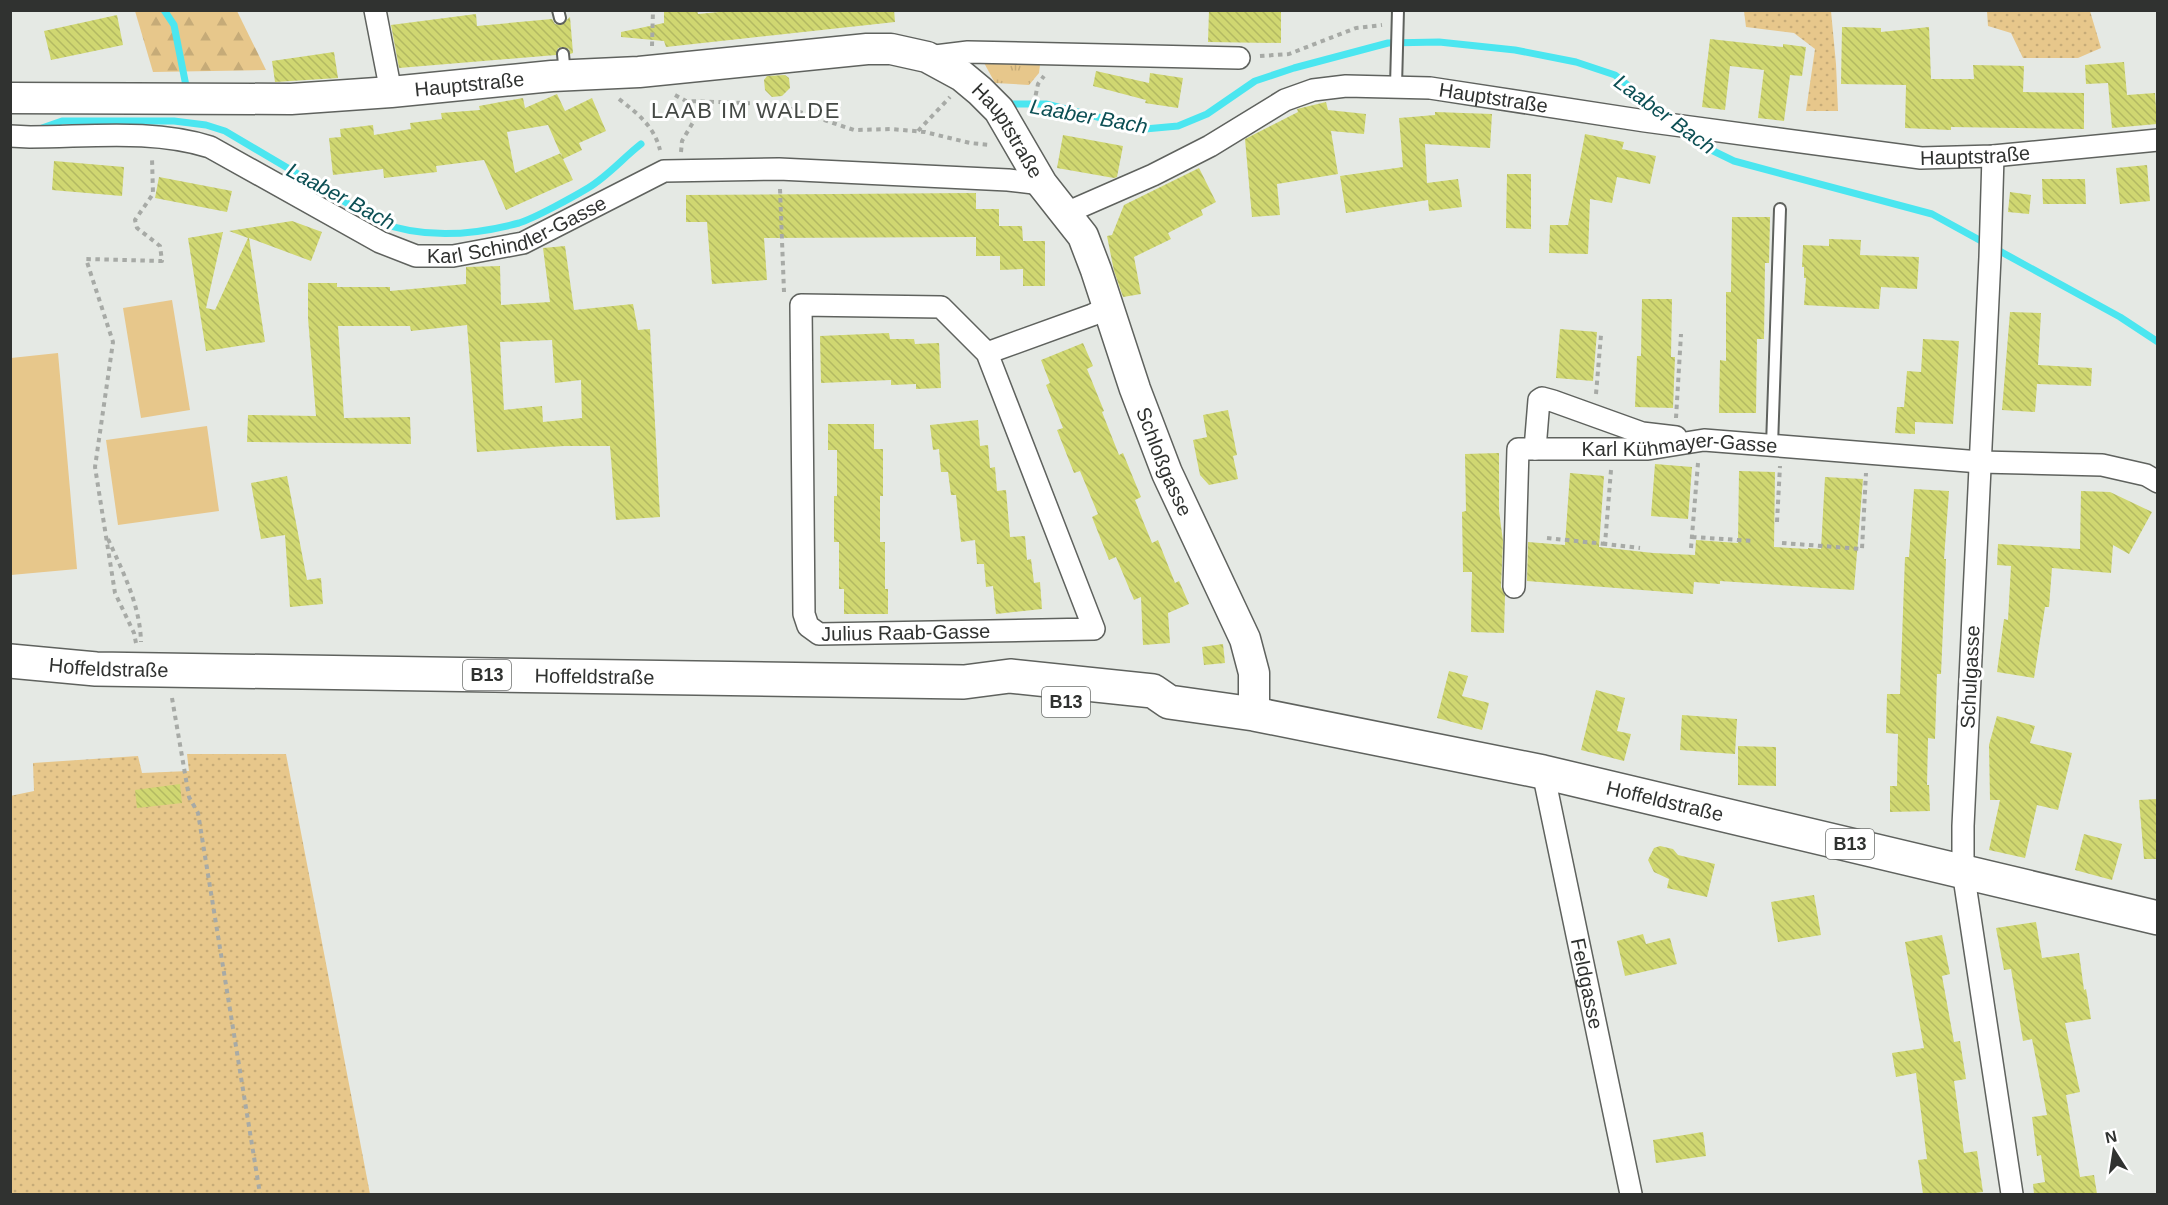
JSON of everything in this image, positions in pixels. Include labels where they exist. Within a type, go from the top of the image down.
[{"type":"main road","name":"Hoffeldstraße","points":[[10,661],[96,669],[964,682],[1008,696],[1140,710],[1151,711],[1169,702],[1254,714],[1543,772],[2157,918]]},
{"type":"street","points":[[375,10],[391,92]]},
{"type":"street","name":"Hauptstraße","points":[[10,98],[291,99],[391,92],[564,65],[597,75],[867,49],[891,49],[927,57],[971,83],[1021,130],[1042,184],[1066,213],[1201,151],[1298,94],[1346,86],[1430,88],[1645,121],[1921,158],[1993,156],[2157,140]]},
{"type":"street","name":"Hauptstraße","points":[[927,57],[968,52],[1239,58]]},
{"type":"street","name":"Karl Schindler-Gasse","points":[[10,136],[152,136],[187,140],[210,147],[380,242],[416,256],[453,256],[523,243],[672,171],[779,169],[1008,180],[1042,184]]},
{"type":"street","name":"Schulgasse","points":[[1993,156],[1992,230],[1963,826],[1963,871],[2012,1194]]},
{"type":"street","name":"Schloßgasse","points":[[1066,213],[1083,236],[1167,473],[1245,639],[1254,673],[1254,714]]},
{"type":"street","name":"Julius Raab-Gasse","points":[[801,305],[941,307],[987,353],[1094,629],[819,634],[808,626],[804,614],[801,305]]},
{"type":"street","points":[[987,353],[1107,308]]},
{"type":"street","points":[[1514,588],[1518,449],[1535,449],[1539,400],[1542,398],[1553,400],[1642,433],[1702,441]]},
{"type":"street","name":"Karl Kühmayer-Gasse","points":[[1535,449],[1648,449],[1702,441],[1980,462],[2102,465],[2146,475],[2157,482]]},
{"type":"street","name":"Feldgasse","points":[[1543,772],[1631,1194]]},
{"type":"lane","points":[[1396,86],[1398,10]]},
{"type":"lane","points":[[1776,446],[1780,209]]},
{"type":"path","points":[[652,70],[653,10]]},
{"type":"path","points":[[1239,58],[1289,54],[1356,28],[1380,24],[1398,29]]},
{"type":"path","points":[[597,75],[605,88],[639,114],[652,129],[672,171]]},
{"type":"path","points":[[917,131],[950,96],[971,83]]},
{"type":"path","points":[[686,101],[777,104],[854,130],[917,131],[970,143],[1021,130],[1038,84]]},
{"type":"path","points":[[672,171],[682,141],[705,102]]},
{"type":"path","points":[[152,136],[153,194],[135,220],[137,228],[160,246],[162,261],[86,259],[113,342],[95,467],[114,593],[154,670],[189,797],[198,813],[260,1194]]},
{"type":"path","points":[[779,169],[783,291],[801,305]]},
{"type":"path","points":[[1675,437],[1681,334]]},
{"type":"path","points":[[1594,416],[1601,335]]},
{"type":"path","points":[[1691,548],[1702,441]]},
{"type":"path","points":[[1776,446],[1777,522]]},
{"type":"path","points":[[1605,544],[1612,449]]},
{"type":"path","points":[[1782,543],[1862,549],[1867,454]]},
{"type":"path","points":[[105,533],[131,594],[141,630]]},
{"type":"path","points":[[1692,537],[1754,541]]},
{"type":"path","points":[[1547,538],[1640,548]]},
{"type":"green space","points":[[135,11],[237,11],[266,70],[153,72]]},
{"type":"green space","points":[[1744,11],[1831,11],[1838,111],[1806,111],[1815,49],[1794,33],[1746,27]]},
{"type":"green space","points":[[1987,11],[2090,11],[2101,48],[2078,58],[2023,58],[2011,33],[1988,26]]},
{"type":"green space","points":[[983,61],[1040,65],[1039,73],[1029,85],[995,83]]},
{"type":"green space","points":[[172,300],[190,410],[141,418],[123,308]]},
{"type":"green space","points":[[58,353],[77,569],[11,575],[11,358]]},
{"type":"green space","points":[[207,426],[219,511],[118,525],[106,440]]},
{"type":"green space","points":[[187,754],[286,754],[370,1194],[11,1194],[10,796],[34,791],[33,763],[138,756],[142,773],[189,771]]},
{"type":"building","points":[[664,10],[697,10],[698,14],[740,10],[894,10],[895,22],[666,47],[664,41],[621,37],[621,32],[664,23]]},
{"type":"building","points":[[1209,10],[1281,10],[1281,43],[1208,42]]},
{"type":"building","points":[[476,14],[477,26],[552,19],[555,24],[561,25],[570,17],[573,53],[570,54],[569,49],[563,47],[558,48],[556,55],[399,68],[391,25]]},
{"type":"building","points":[[117,15],[123,45],[51,60],[44,31]]},
{"type":"building","points":[[1842,27],[1881,28],[1881,32],[1929,27],[1931,79],[1974,79],[1973,65],[2024,66],[2023,92],[2084,93],[2084,129],[1905,128],[1906,85],[1841,84]]},
{"type":"building","points":[[1710,39],[1783,47],[1783,44],[1806,47],[1802,76],[1790,75],[1784,121],[1758,118],[1764,70],[1730,66],[1725,110],[1702,107]]},
{"type":"building","points":[[334,52],[338,78],[275,82],[272,61]]},
{"type":"building","points":[[2124,62],[2127,95],[2155,93],[2157,124],[2112,128],[2108,83],[2086,84],[2085,65]]},
{"type":"building","points":[[1096,71],[1149,83],[1150,73],[1183,78],[1178,108],[1145,103],[1146,100],[1093,86]]},
{"type":"building","points":[[785,75],[789,78],[790,88],[782,96],[772,97],[765,90],[764,80],[767,76]]},
{"type":"building","points":[[557,94],[565,111],[592,98],[606,131],[579,143],[582,150],[563,159],[573,180],[506,210],[484,160],[436,166],[437,172],[384,178],[383,169],[333,175],[329,138],[341,137],[340,129],[373,125],[374,135],[411,129],[410,123],[442,119],[441,113],[480,110],[479,106],[523,98],[525,108]],"holes":[[[548,125],[560,153],[515,173],[507,132]]]},
{"type":"building","points":[[1326,102],[1328,110],[1366,114],[1364,134],[1331,131],[1338,174],[1277,184],[1280,215],[1252,217],[1245,139],[1298,112],[1297,109]]},
{"type":"building","points":[[1435,112],[1492,114],[1490,148],[1425,144],[1427,183],[1458,179],[1462,207],[1429,211],[1428,200],[1346,213],[1340,176],[1403,167],[1399,118],[1435,115]]},
{"type":"building","points":[[1585,134],[1624,142],[1622,149],[1656,156],[1650,184],[1617,177],[1612,203],[1590,199],[1588,254],[1549,253],[1550,225],[1568,225]]},
{"type":"building","points":[[1063,135],[1123,146],[1117,177],[1057,168]]},
{"type":"building","points":[[54,161],[124,167],[122,196],[52,190]]},
{"type":"building","points":[[2147,165],[2150,201],[2120,204],[2116,168]]},
{"type":"building","points":[[1199,168],[1216,202],[1201,210],[1203,215],[1168,233],[1171,239],[1134,257],[1141,294],[1123,297],[1114,271],[1107,236],[1112,235],[1124,205]]},
{"type":"building","points":[[1507,174],[1531,174],[1531,229],[1506,228]]},
{"type":"building","points":[[159,177],[232,191],[227,212],[155,198]]},
{"type":"building","points":[[2042,179],[2085,179],[2086,204],[2043,204]]},
{"type":"building","points":[[2010,192],[2031,195],[2029,214],[2008,212]]},
{"type":"building","points":[[976,193],[976,209],[999,209],[999,226],[1022,226],[1023,241],[1045,241],[1045,286],[1023,286],[1023,269],[1000,270],[1000,256],[976,256],[976,237],[764,238],[767,280],[712,284],[707,222],[686,222],[686,195]]},
{"type":"building","points":[[1732,217],[1770,217],[1769,263],[1765,263],[1764,339],[1757,339],[1756,413],[1719,413],[1720,360],[1726,361],[1726,292],[1731,292]]},
{"type":"building","points":[[292,221],[322,232],[311,261],[249,238],[265,342],[206,351],[188,238],[223,232],[206,308],[215,310],[248,238],[229,231]]},
{"type":"building","points":[[1829,239],[1861,240],[1860,255],[1919,257],[1917,289],[1881,287],[1879,309],[1804,305],[1806,278],[1804,278],[1804,267],[1802,267],[1803,245],[1829,246]]},
{"type":"building","points":[[565,246],[574,310],[633,304],[638,330],[650,329],[660,517],[616,520],[610,446],[564,446],[477,452],[467,325],[411,331],[410,326],[338,326],[344,418],[410,417],[411,444],[247,442],[248,415],[316,416],[308,318],[308,283],[337,283],[337,287],[390,287],[390,291],[466,284],[466,267],[500,266],[501,305],[550,302],[543,248]],"holes":[[[552,340],[555,383],[581,380],[582,418],[543,422],[542,406],[504,410],[500,342]]]},
{"type":"building","points":[[1642,299],[1672,299],[1671,357],[1675,357],[1673,408],[1635,407],[1637,356],[1641,356]]},
{"type":"building","points":[[2010,312],[2041,313],[2038,365],[2092,368],[2091,386],[2037,384],[2035,412],[2002,410]]},
{"type":"building","points":[[1560,329],[1597,332],[1593,381],[1556,378]]},
{"type":"building","points":[[889,333],[890,339],[914,339],[915,344],[939,343],[941,388],[916,389],[916,384],[891,385],[891,380],[821,383],[820,336]]},
{"type":"building","points":[[1923,339],[1959,341],[1953,424],[1915,422],[1915,434],[1895,433],[1897,407],[1904,407],[1907,371],[1921,372]]},
{"type":"building","points":[[1083,343],[1093,366],[1087,369],[1104,411],[1102,412],[1119,455],[1123,453],[1141,497],[1135,500],[1143,521],[1152,543],[1158,540],[1175,583],[1179,581],[1189,604],[1168,613],[1170,643],[1143,645],[1141,597],[1134,600],[1116,557],[1109,560],[1092,517],[1098,514],[1080,471],[1074,473],[1057,430],[1063,428],[1046,385],[1050,383],[1041,360]]},
{"type":"building","points":[[1228,410],[1237,455],[1233,456],[1238,479],[1209,485],[1200,475],[1193,440],[1207,437],[1203,415]]},
{"type":"building","points":[[978,420],[980,446],[988,445],[990,468],[995,467],[997,491],[1006,490],[1010,537],[1025,536],[1027,560],[1031,559],[1034,583],[1040,582],[1042,609],[996,614],[993,586],[986,587],[984,564],[977,564],[975,540],[961,542],[956,495],[951,495],[948,472],[941,472],[939,449],[933,450],[930,425]]},
{"type":"building","points":[[828,424],[874,424],[874,449],[883,449],[880,542],[885,542],[885,589],[888,589],[888,614],[844,614],[844,589],[839,589],[839,542],[834,542],[837,450],[828,450]]},
{"type":"building","points":[[1499,453],[1499,511],[1503,541],[1501,587],[1505,595],[1504,633],[1471,632],[1472,572],[1463,572],[1462,512],[1466,511],[1465,454]]},
{"type":"building","points":[[1655,464],[1692,467],[1688,519],[1651,516]]},
{"type":"building","points":[[1739,471],[1775,472],[1774,547],[1821,549],[1825,477],[1863,479],[1854,590],[1720,581],[1720,584],[1694,582],[1693,594],[1527,581],[1528,542],[1565,545],[1570,473],[1604,476],[1599,547],[1695,555],[1696,540],[1738,543]]},
{"type":"building","points":[[287,476],[307,580],[321,578],[323,604],[290,607],[285,535],[261,539],[251,483]]},
{"type":"building","points":[[1914,489],[1949,491],[1944,559],[1946,559],[1941,674],[1937,674],[1935,739],[1928,738],[1927,785],[1929,785],[1930,811],[1890,812],[1890,786],[1897,786],[1898,734],[1886,733],[1887,694],[1900,694],[1905,557],[1909,557]]},
{"type":"building","points":[[2081,491],[2110,492],[2152,512],[2129,554],[2113,545],[2111,573],[2052,568],[2049,607],[2045,607],[2034,678],[1997,672],[2004,619],[2008,620],[2011,566],[1997,565],[1998,544],[2080,549]]},
{"type":"building","points":[[1223,644],[1225,663],[1204,665],[1202,647]]},
{"type":"building","points":[[1449,671],[1468,676],[1462,696],[1489,703],[1482,730],[1437,718]]},
{"type":"building","points":[[1596,690],[1625,698],[1617,731],[1631,734],[1624,761],[1581,750]]},
{"type":"building","points":[[1682,715],[1737,719],[1735,754],[1680,750]]},
{"type":"building","points":[[1997,716],[2035,726],[2030,743],[2072,753],[2058,810],[2037,805],[2025,858],[1989,850],[2000,800],[1990,800],[1989,745]]},
{"type":"building","points":[[1738,746],[1776,747],[1776,786],[1738,785]]},
{"type":"building","points":[[180,784],[182,803],[137,808],[135,790]]},
{"type":"building","points":[[2157,799],[2157,859],[2144,859],[2139,800]]},
{"type":"building","points":[[2084,834],[2122,844],[2112,880],[2075,870]]},
{"type":"building","points":[[1660,846],[1673,849],[1678,855],[1715,864],[1707,897],[1667,888],[1669,879],[1654,872],[1648,860],[1654,848]]},
{"type":"building","points":[[1814,895],[1821,935],[1778,942],[1771,902]]},
{"type":"building","points":[[2036,922],[2042,958],[2079,953],[2091,1019],[2065,1023],[2080,1092],[2066,1095],[2080,1177],[2094,1175],[2097,1194],[2034,1194],[2033,1184],[2045,1182],[2041,1155],[2037,1156],[2032,1117],[2047,1115],[2032,1039],[2023,1041],[2011,969],[2004,970],[1996,928]]},
{"type":"building","points":[[1643,934],[1646,944],[1670,938],[1677,964],[1625,976],[1617,941]]},
{"type":"building","points":[[1942,935],[1950,974],[1942,976],[1954,1042],[1960,1041],[1966,1079],[1954,1081],[1964,1153],[1977,1151],[1983,1192],[1968,1194],[1923,1194],[1918,1160],[1927,1159],[1916,1073],[1896,1077],[1892,1053],[1924,1048],[1905,942]]},
{"type":"building","points":[[1703,1132],[1706,1156],[1656,1163],[1653,1140]]},
{"type":"waterway","points":[[164,10],[174,25],[187,91]]},
{"type":"waterway","name":"Laaber Bach","points":[[1010,104],[1046,104],[1145,129],[1178,126],[1207,114],[1255,81],[1294,68],[1388,43],[1439,42],[1515,50],[1576,62],[1615,75],[1669,118]]},
{"type":"waterway","name":"Laaber Bach","points":[[42,128],[62,121],[174,121],[206,125],[225,131],[379,222],[431,233],[467,232],[519,223],[564,202],[595,183],[641,144]]},
{"type":"waterway","name":"Laaber Bach","points":[[1687,133],[1701,145],[1734,161],[1932,214],[2120,317],[2158,342]]},
{"type":"district","name":"LAAB IM WALDE","points":[[746,110]]}]
